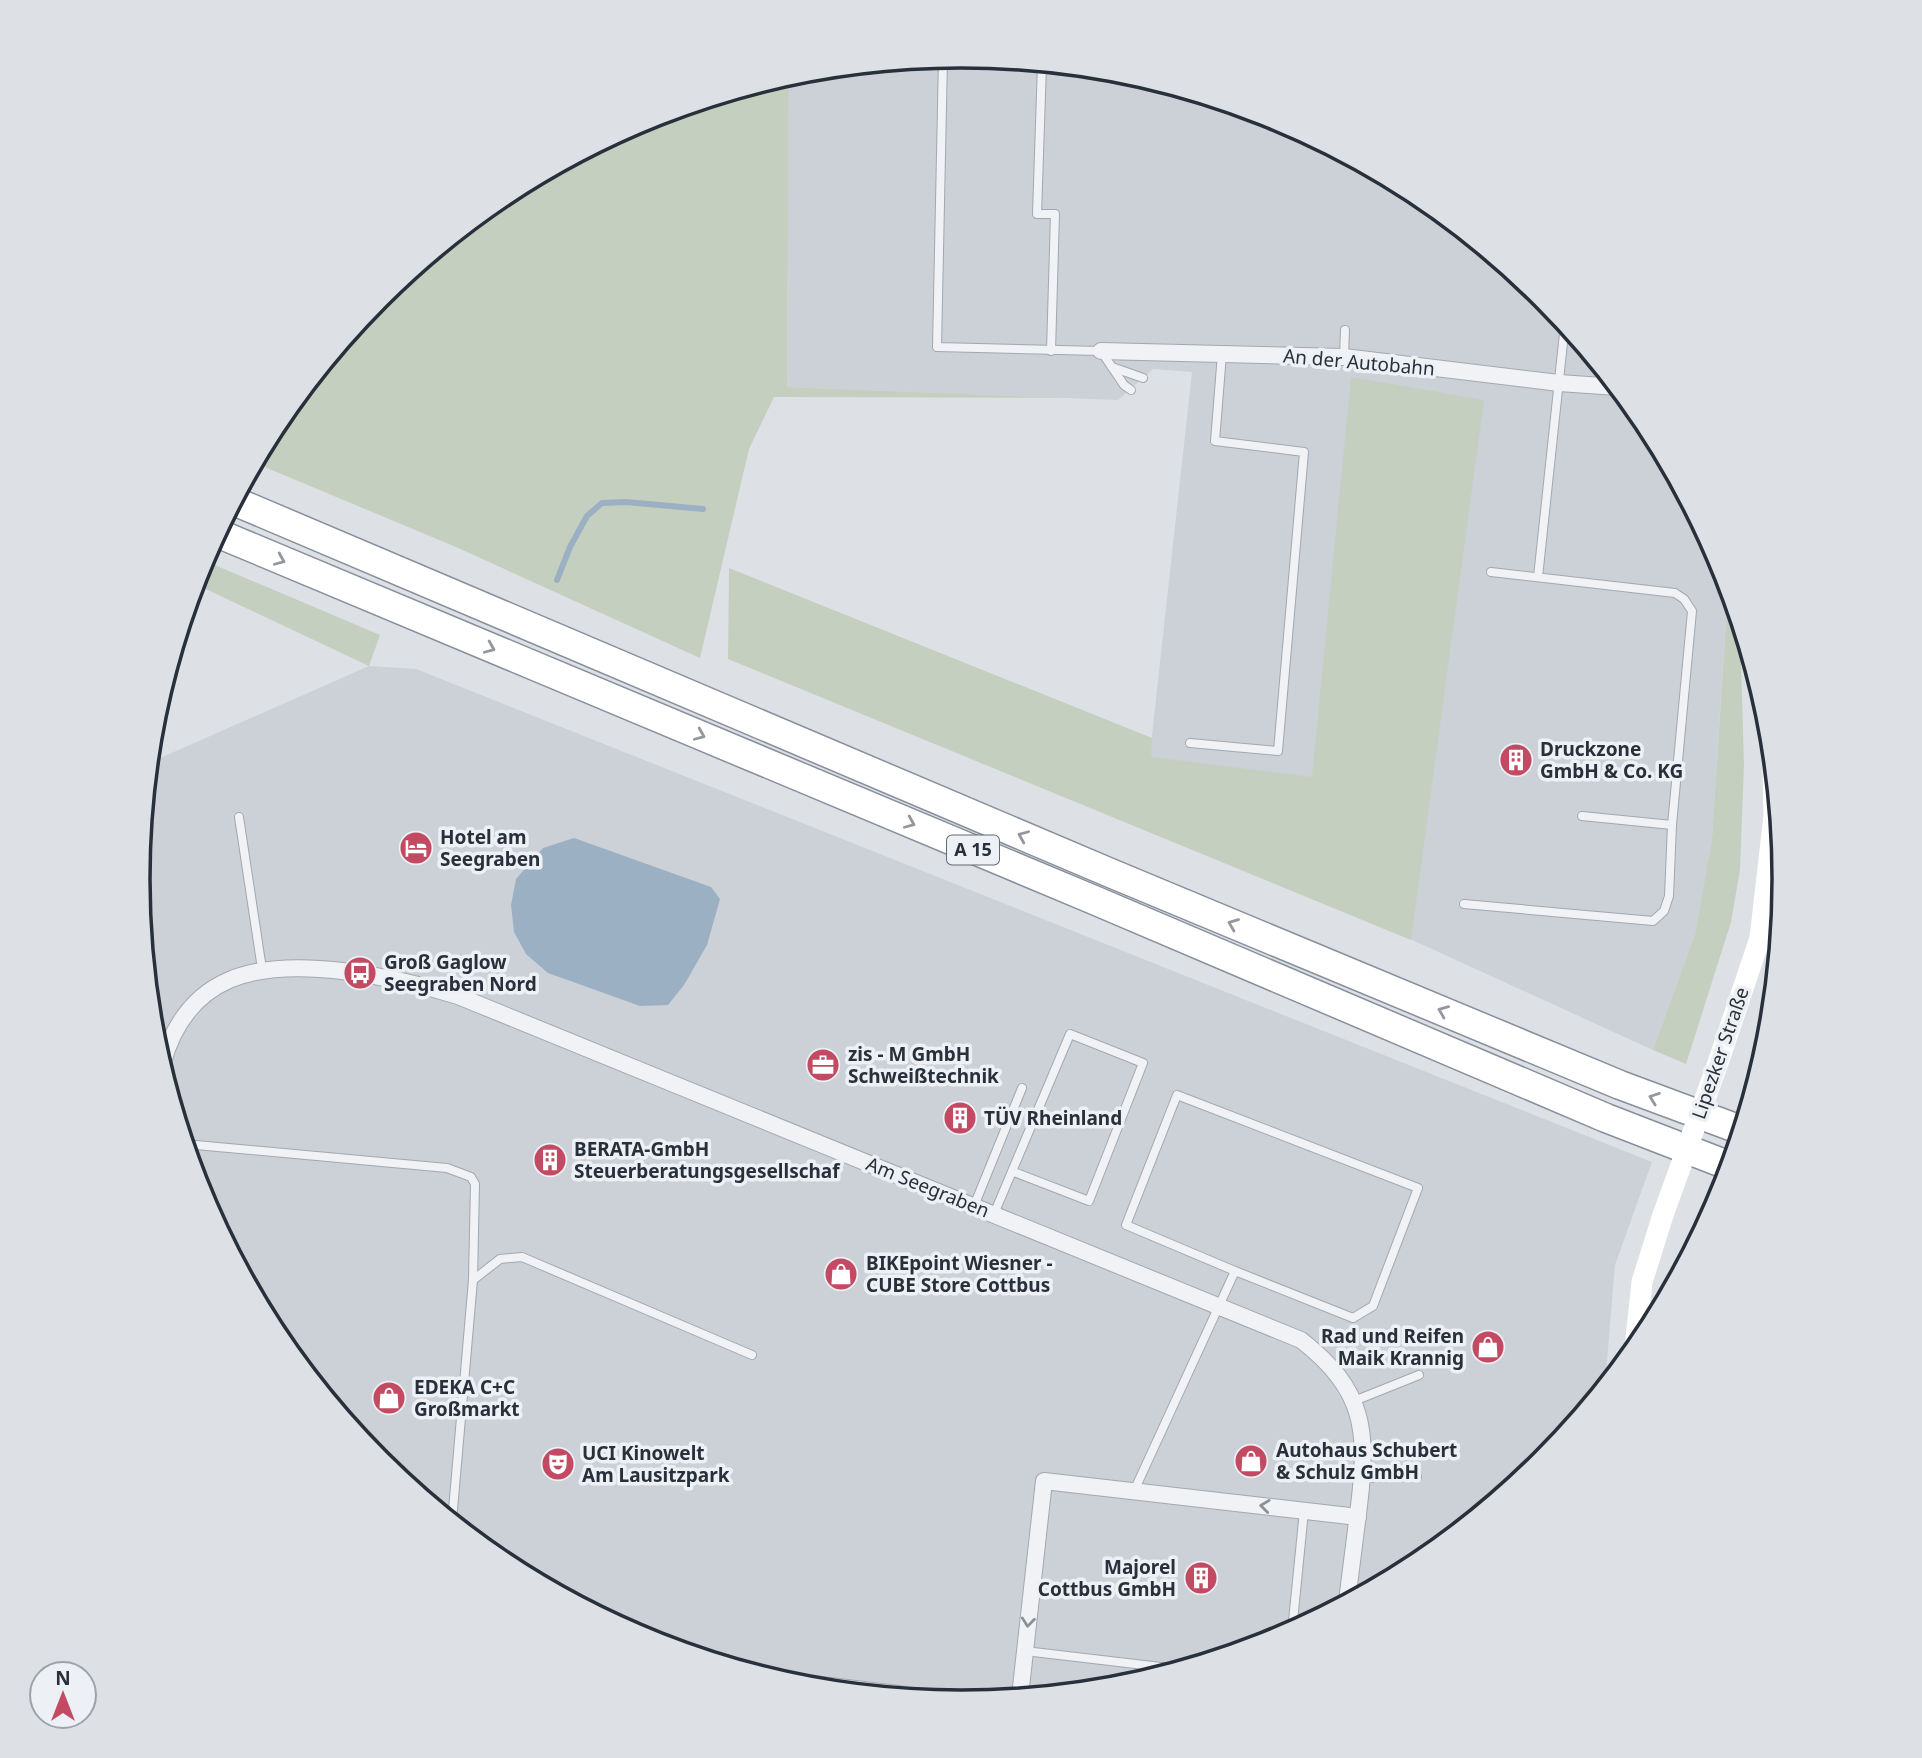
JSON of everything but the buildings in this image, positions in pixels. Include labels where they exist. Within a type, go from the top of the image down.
[{"type":"highway","name":"A 15","points":[[242,505],[1108,872],[1620,1085],[1733,1127]]},
{"type":"highway","name":"A 15","points":[[226,537],[1606,1118],[1720,1162]]},
{"type":"main road","name":"Lipezker Straße","points":[[1637,1325],[1642,1282],[1663,1215],[1760,938],[1771,845]]},
{"type":"street","name":"An der Autobahn","points":[[1101,351],[1344,357],[1605,386]]},
{"type":"street","name":"Am Seegraben","points":[[167,1042],[177,1024],[202,996],[224,982],[262,969],[299,967],[401,980],[458,996],[1301,1340],[1330,1367],[1354,1401],[1363,1432],[1362,1478],[1348,1591]]},
{"type":"street","points":[[1021,1687],[1044,1481],[1357,1517]]},
{"type":"lane","points":[[943,69],[937,347],[1101,351],[1124,386],[1131,390]]},
{"type":"lane","points":[[1042,73],[1037,214],[1055,214],[1051,351]]},
{"type":"lane","points":[[1344,357],[1345,330]]},
{"type":"lane","points":[[1538,577],[1564,337]]},
{"type":"lane","points":[[1190,743],[1278,751],[1304,452],[1215,442],[1222,354]]},
{"type":"lane","points":[[1112,367],[1143,379]]},
{"type":"lane","points":[[1464,904],[1653,921],[1664,911],[1669,896],[1672,825],[1692,611],[1684,599],[1675,593],[1491,572]]},
{"type":"lane","points":[[1582,816],[1672,825]]},
{"type":"lane","points":[[239,817],[262,969]]},
{"type":"lane","points":[[994,1214],[1014,1172],[1069,1034],[1143,1063],[1089,1200],[1014,1172]]},
{"type":"lane","points":[[974,1206],[1022,1088]]},
{"type":"lane","points":[[1177,1096],[1418,1188],[1373,1306],[1353,1318],[1235,1271],[1126,1225],[1177,1096]]},
{"type":"lane","points":[[195,1145],[447,1168],[471,1177],[475,1184],[473,1280],[453,1511]]},
{"type":"lane","points":[[473,1280],[500,1259],[522,1257],[752,1355]]},
{"type":"lane","points":[[1134,1491],[1235,1271]]},
{"type":"lane","points":[[1354,1401],[1419,1375]]},
{"type":"lane","points":[[1362,1478],[1417,1477]]},
{"type":"lane","points":[[1293,1618],[1304,1511]]},
{"type":"lane","points":[[1025,1651],[1153,1666]]},
{"type":"shaded area","points":[[961,68],[1067,75],[1171,96],[1222,111],[1320,152],[1411,205],[1455,236],[1496,269],[1534,306],[1571,344],[1604,385],[1663,474],[1688,520],[1726,611],[1712,838],[1695,934],[1653,1050],[1143,817],[1192,372],[1153,369],[1118,400],[787,387],[789,87],[803,84],[855,75]]},
{"type":"shaded area","points":[[369,666],[416,669],[1652,1162],[1615,1265],[1606,1370],[1571,1414],[1496,1489],[1411,1553],[1320,1606],[1222,1647],[1171,1662],[1067,1683],[961,1690],[908,1688],[855,1683],[751,1662],[700,1647],[651,1628],[556,1581],[467,1522],[426,1489],[351,1414],[318,1373],[259,1284],[234,1238],[193,1140],[166,1037],[157,985],[150,879],[152,826],[160,758]]},
{"type":"green space","points":[[789,87],[787,387],[1066,398],[774,397],[749,449],[700,658],[456,547],[264,467],[318,385],[351,344],[426,269],[467,236],[556,177],[602,152],[700,111],[751,96]]},
{"type":"green space","points":[[1351,377],[1484,400],[1411,940],[728,659],[729,568],[1152,738],[1151,757],[1312,777]]},
{"type":"green space","points":[[214,565],[380,635],[369,666],[204,588]]},
{"type":"green space","points":[[1727,612],[1741,659],[1744,765],[1740,870],[1731,922],[1686,1064],[1653,1050],[1695,934],[1712,838]]},
{"type":"water","points":[[574,838],[711,887],[720,899],[707,945],[684,985],[668,1005],[640,1006],[548,973],[526,954],[514,932],[511,905],[516,879],[543,848]]},
{"type":"waterway","points":[[557,580],[570,547],[587,516],[602,503],[626,502],[703,509]]},
{"type":"place","name":"Druckzone GmbH & Co. KG","points":[[1516,760]]},
{"type":"place","name":"Hotel am Seegraben","points":[[416,848]]},
{"type":"place","name":"Groß Gaglow Seegraben Nord","points":[[360,973]]},
{"type":"place","name":"zis - M GmbH Schweißtechnik","points":[[823,1065]]},
{"type":"place","name":"TÜV Rheinland","points":[[960,1118]]},
{"type":"place","name":"BERATA-GmbH Steuerberatungsgesellschaf","points":[[550,1160]]},
{"type":"place","name":"BIKEpoint Wiesner - CUBE Store Cottbus","points":[[841,1274]]},
{"type":"place","name":"Rad und Reifen Maik Krannig","points":[[1488,1347]]},
{"type":"place","name":"EDEKA C+C Großmarkt","points":[[389,1398]]},
{"type":"place","name":"Autohaus Schubert & Schulz GmbH","points":[[1251,1461]]},
{"type":"place","name":"UCI Kinowelt Am Lausitzpark","points":[[558,1464]]},
{"type":"place","name":"Majorel Cottbus GmbH","points":[[1201,1578]]}]
